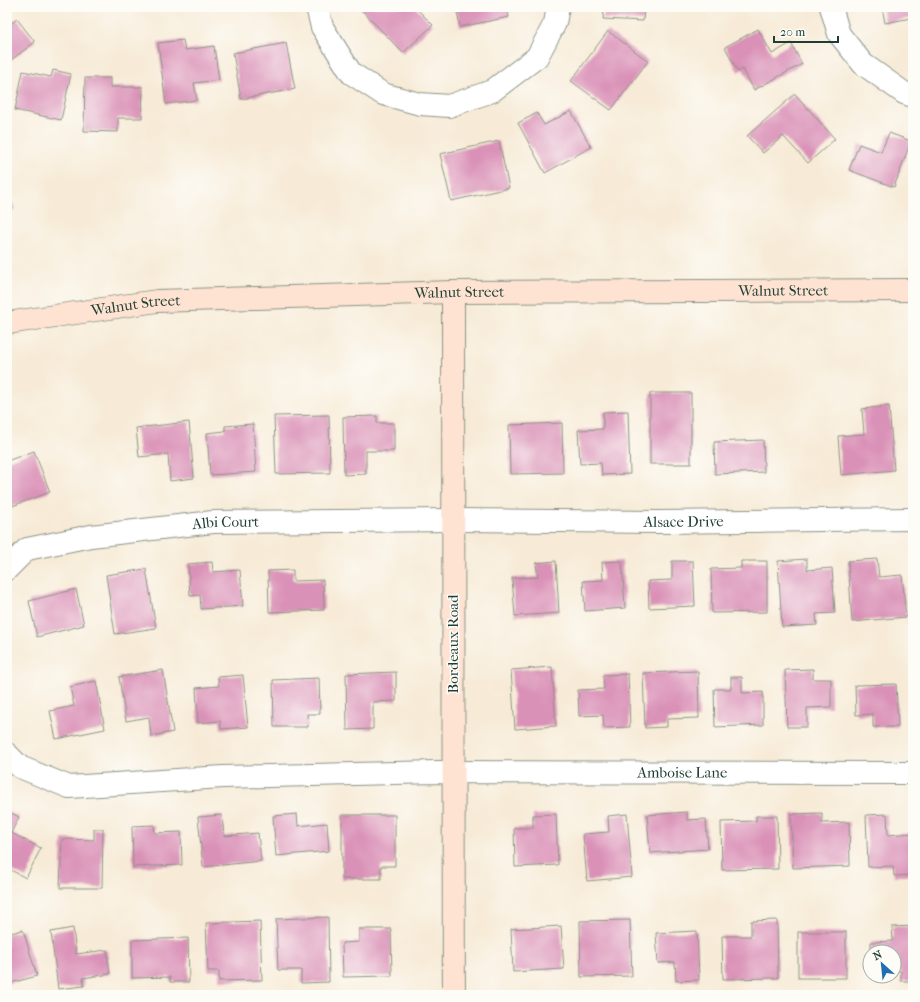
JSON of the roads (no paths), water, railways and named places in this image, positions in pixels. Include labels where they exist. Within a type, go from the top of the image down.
[{"type":"street","points":[[317,7],[322,27],[350,73],[383,94],[420,104],[449,106],[492,91],[537,57],[555,23],[558,7]]},
{"type":"street","points":[[831,7],[839,34],[863,64],[904,93],[913,96]]},
{"type":"street","name":"Walnut Street","points":[[7,323],[157,301],[453,292],[853,289],[913,290]]},
{"type":"street","name":"Bordeaux Road","points":[[453,292],[454,520],[452,772],[454,995]]},
{"type":"street","name":"Alsace Drive","points":[[454,520],[658,522],[913,519]]},
{"type":"street","name":"Albi Court","points":[[7,569],[27,549],[91,536],[206,523],[454,520]]},
{"type":"street","points":[[7,754],[20,768],[69,787],[223,777],[452,772]]},
{"type":"street","name":"Amboise Lane","points":[[452,772],[913,773]]},
{"type":"water","points":[[7,193],[14,209],[7,213]]}]
